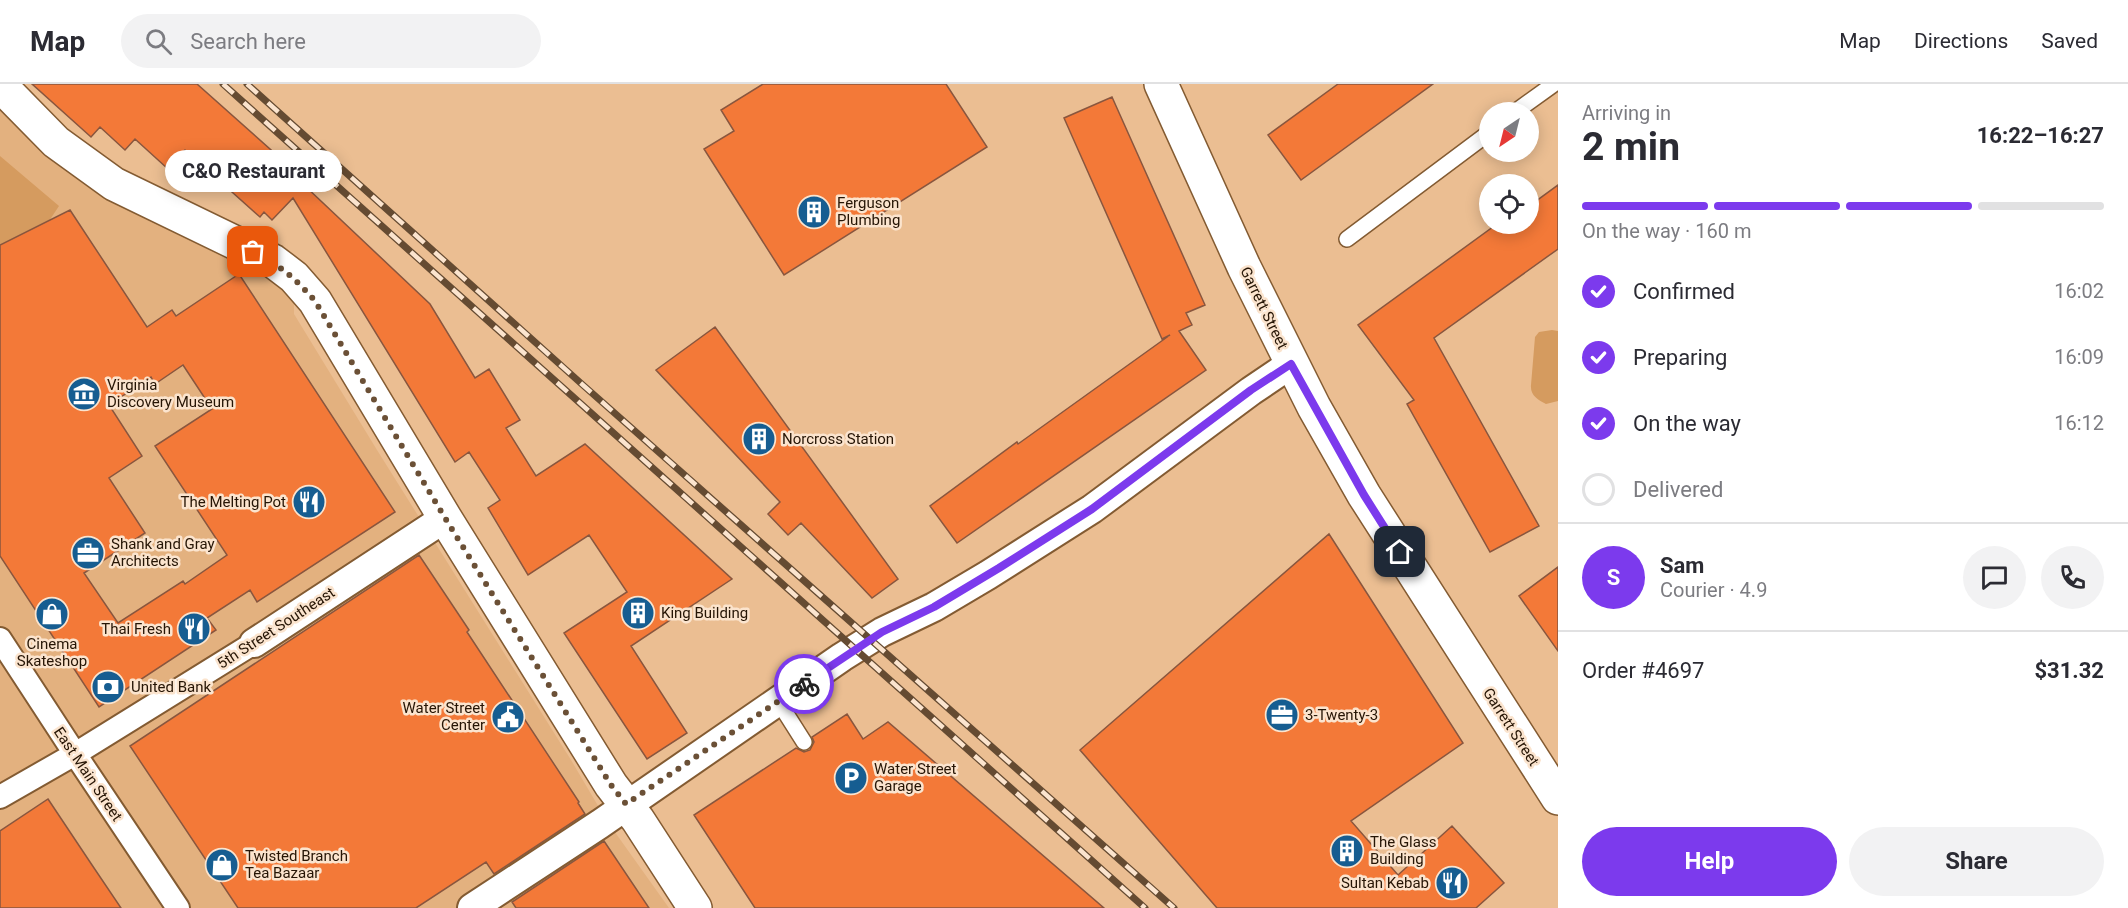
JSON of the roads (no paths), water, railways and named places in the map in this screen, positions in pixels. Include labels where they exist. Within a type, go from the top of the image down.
[{"type":"street","name":"Garrett Street","points":[[1161,84],[1291,364],[1364,495],[1558,798]]},
{"type":"street","points":[[0,85],[56,141],[114,184],[273,261],[294,277],[315,301],[445,518],[611,785],[695,908]]},
{"type":"street","points":[[472,908],[882,632],[934,607],[1092,509],[1251,390],[1291,364]]},
{"type":"street","name":"5th Street Southeast","points":[[0,797],[75,754],[255,643],[445,518]]},
{"type":"street","name":"East Main Street","points":[[0,639],[178,908]]},
{"type":"lane","points":[[1529,102],[1554,84]]},
{"type":"lane","points":[[1347,239],[1479,140]]},
{"type":"lane","points":[[778,701],[804,742]]},
{"type":"railway","points":[[223,84],[1145,908]]},
{"type":"railway","points":[[247,84],[584,386],[1174,908]]},
{"type":"place","name":"Ferguson Plumbing","points":[[814,212]]},
{"type":"place","name":"C&O Restaurant","points":[[253,252]]},
{"type":"place","name":"Virginia Discovery Museum","points":[[84,394]]},
{"type":"place","name":"Norcross Station","points":[[759,439]]},
{"type":"place","name":"The Melting Pot","points":[[309,502]]},
{"type":"place","name":"Shank and Gray Architects","points":[[88,553]]},
{"type":"place","name":"King Building","points":[[638,613]]},
{"type":"place","name":"Cinema Skateshop","points":[[52,614]]},
{"type":"place","name":"Thai Fresh","points":[[194,629]]},
{"type":"place","name":"United Bank","points":[[108,687]]},
{"type":"place","name":"3-Twenty-3","points":[[1282,715]]},
{"type":"place","name":"Water Street Center","points":[[508,717]]},
{"type":"place","name":"Water Street Garage","points":[[851,778]]},
{"type":"place","name":"The Glass Building","points":[[1347,851]]},
{"type":"place","name":"Twisted Branch Tea Bazaar","points":[[222,865]]},
{"type":"place","name":"Sultan Kebab","points":[[1452,883]]}]
